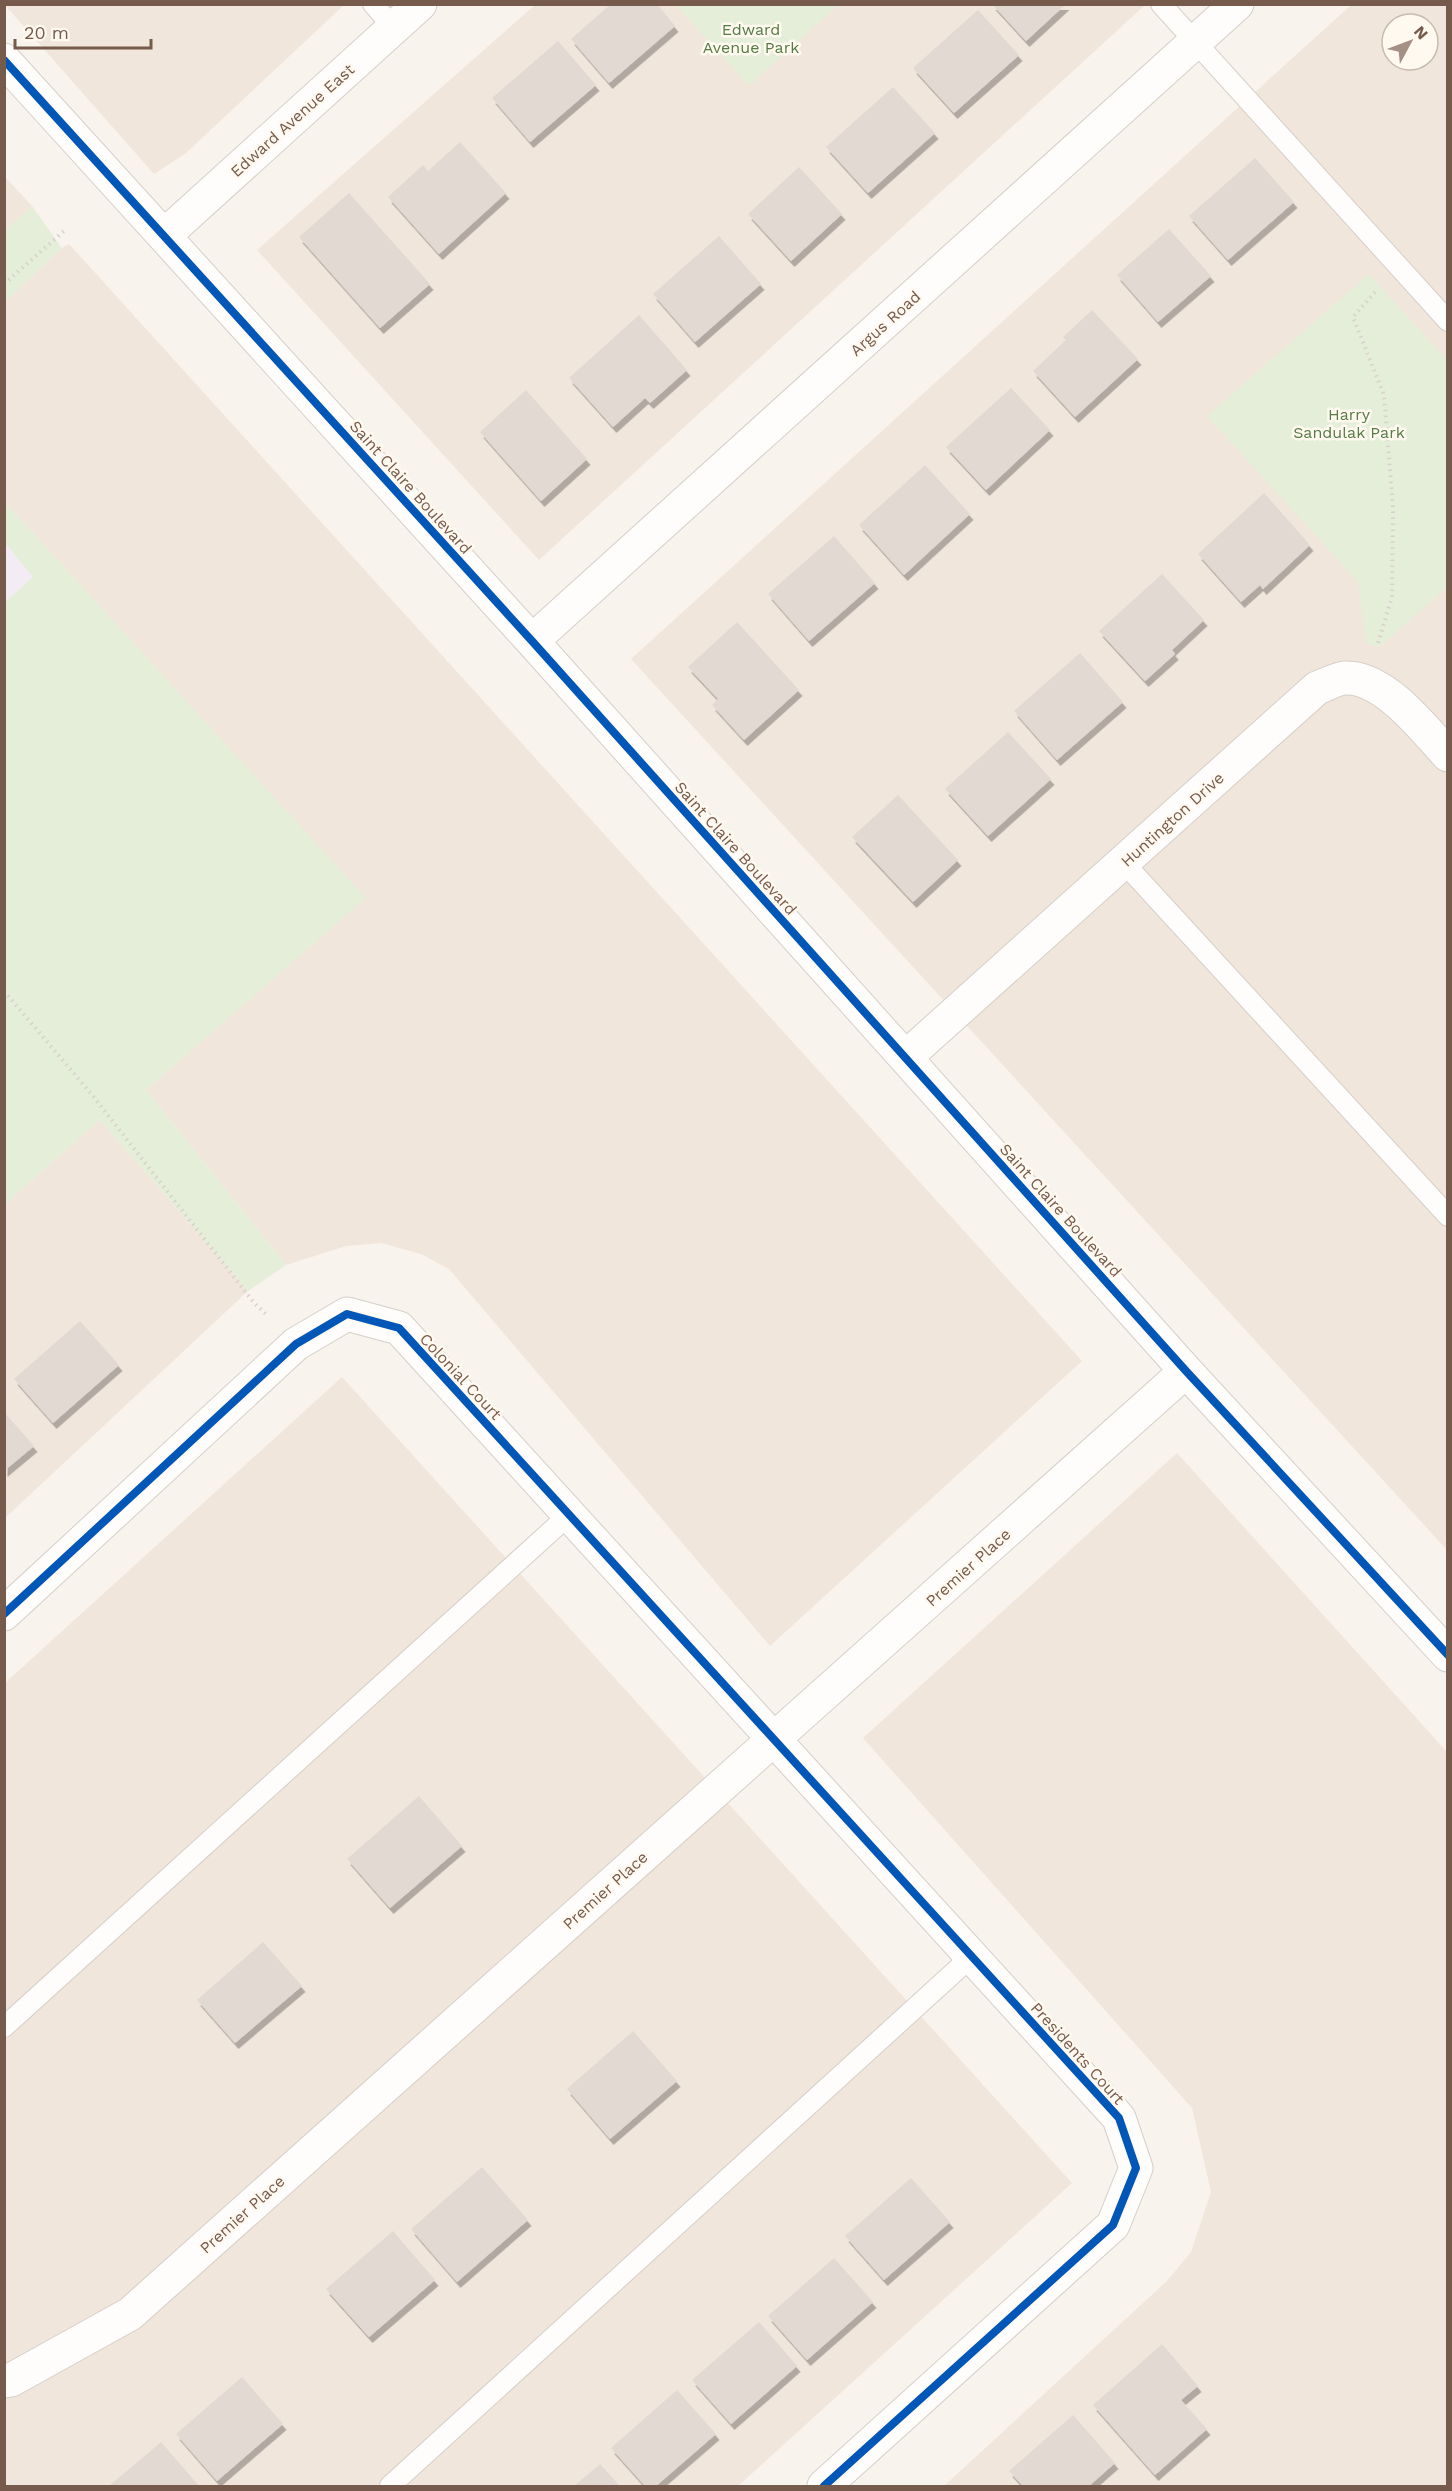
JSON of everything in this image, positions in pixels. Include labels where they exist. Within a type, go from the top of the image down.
[{"type":"street","name":"Edward Avenue East","points":[[165,235],[384,16],[420,4]]},
{"type":"street","name":"Argus Road","points":[[532,641],[1237,4]]},
{"type":"street","name":"Saint Claire Boulevard","points":[[4,60],[532,641],[1186,1371],[1448,1655]]},
{"type":"street","name":"Huntington Drive","points":[[906,1057],[1317,688],[1344,678],[1366,681]]},
{"type":"street","points":[[1366,681],[1403,706],[1448,754]]},
{"type":"street","name":"Colonial Court","points":[[4,1614],[296,1344],[347,1314],[399,1328],[774,1739]]},
{"type":"street","name":"Premier Place","points":[[4,2381],[11,2380],[130,2314],[1186,1371]]},
{"type":"street","name":"Presidents Court","points":[[774,1739],[1119,2118],[1136,2168],[1113,2225],[824,2487]]},
{"type":"lane","points":[[1161,4],[1448,321]]},
{"type":"lane","points":[[1124,863],[1448,1216]]},
{"type":"lane","points":[[4,2027],[570,1514]]},
{"type":"lane","points":[[390,2487],[972,1956]]},
{"type":"path","points":[[4,284],[64,231]]},
{"type":"path","points":[[1366,681],[1392,597],[1393,508],[1384,395],[1353,317],[1396,266]]},
{"type":"path","points":[[4,991],[93,1096],[255,1304],[296,1344]]},
{"type":"shaded area","points":[[5,5],[344,5],[186,153],[154,174]]},
{"type":"shaded area","points":[[535,5],[1145,5],[539,560],[257,250]]},
{"type":"shaded area","points":[[1351,5],[1447,5],[1447,1550],[631,659]]},
{"type":"shaded area","points":[[5,177],[32,206],[5,231]]},
{"type":"shaded area","points":[[69,244],[1082,1361],[770,1646],[449,1269],[421,1254],[381,1243],[346,1246],[286,1265],[146,1090],[365,898],[5,502],[5,302]]},
{"type":"shaded area","points":[[5,543],[33,577],[5,603]]},
{"type":"shaded area","points":[[100,1120],[248,1291],[5,1518],[5,1204]]},
{"type":"shaded area","points":[[342,1377],[1072,2183],[738,2486],[5,2486],[5,1683]]},
{"type":"shaded area","points":[[1177,1453],[1447,1752],[1447,2486],[944,2486],[1167,2281],[1191,2252],[1211,2192],[1192,2108],[863,1738]]},
{"type":"green space","name":"Edward Avenue Park","points":[[676,5],[838,5],[749,86]]},
{"type":"green space","points":[[32,206],[62,248],[5,302],[5,231]]},
{"type":"green space","name":"Harry Sandulak Park","points":[[1369,274],[1448,361],[1447,587],[1380,647],[1366,644],[1358,582],[1207,416]]},
{"type":"green space","points":[[5,502],[366,898],[146,1090],[286,1265],[248,1291],[100,1120],[5,1204],[4,603],[33,577],[5,543]]},
{"type":"building","points":[[611,4],[657,4],[675,26],[609,83],[571,39]]},
{"type":"building","points":[[992,4],[1066,4],[1026,41]]},
{"type":"building","points":[[978,10],[1019,55],[954,113],[913,68]]},
{"type":"building","points":[[558,41],[596,85],[530,142],[492,98]]},
{"type":"building","points":[[893,87],[935,133],[868,193],[826,147]]},
{"type":"building","points":[[460,142],[506,193],[439,254],[388,197],[423,165],[428,171]]},
{"type":"building","points":[[1255,158],[1294,202],[1228,260],[1189,216]]},
{"type":"building","points":[[799,167],[842,214],[791,261],[748,214]]},
{"type":"building","points":[[349,193],[430,284],[380,328],[299,237]]},
{"type":"building","points":[[1169,229],[1211,276],[1158,322],[1117,275]]},
{"type":"building","points":[[719,236],[761,284],[695,342],[653,294]]},
{"type":"building","points":[[1092,310],[1138,359],[1075,417],[1033,371],[1066,340],[1063,337]]},
{"type":"building","points":[[639,315],[687,370],[650,403],[645,398],[613,427],[569,378]]},
{"type":"building","points":[[1011,388],[1050,430],[986,490],[946,447]]},
{"type":"building","points":[[526,390],[587,459],[541,501],[480,432]]},
{"type":"building","points":[[925,465],[970,514],[904,575],[859,525]]},
{"type":"building","points":[[1264,493],[1310,545],[1263,589],[1260,585],[1241,602],[1198,554]]},
{"type":"building","points":[[834,536],[875,583],[809,641],[768,594]]},
{"type":"building","points":[[1162,574],[1204,620],[1172,650],[1175,654],[1145,681],[1099,631]]},
{"type":"building","points":[[737,622],[799,690],[744,740],[712,705],[718,699],[688,667]]},
{"type":"building","points":[[1080,653],[1123,702],[1057,760],[1014,711]]},
{"type":"building","points":[[1008,732],[1051,779],[988,836],[945,789]]},
{"type":"building","points":[[898,795],[958,860],[913,902],[852,837]]},
{"type":"building","points":[[80,1321],[119,1365],[53,1423],[14,1379]]},
{"type":"building","points":[[4,1412],[34,1446],[4,1471]]},
{"type":"building","points":[[419,1796],[462,1846],[390,1908],[347,1859]]},
{"type":"building","points":[[263,1942],[302,1986],[235,2043],[197,2000]]},
{"type":"building","points":[[633,2031],[677,2081],[610,2139],[567,2089]]},
{"type":"building","points":[[482,2167],[528,2220],[457,2282],[411,2229]]},
{"type":"building","points":[[911,2178],[950,2222],[884,2280],[845,2236]]},
{"type":"building","points":[[393,2231],[435,2280],[369,2337],[326,2289]]},
{"type":"building","points":[[834,2258],[873,2302],[807,2360],[768,2316]]},
{"type":"building","points":[[759,2322],[797,2366],[731,2424],[692,2380]]},
{"type":"building","points":[[1162,2344],[1198,2386],[1181,2400],[1207,2429],[1155,2475],[1093,2405]]},
{"type":"building","points":[[242,2377],[283,2424],[217,2481],[176,2434]]},
{"type":"building","points":[[677,2390],[716,2434],[656,2486],[645,2486],[611,2448]]},
{"type":"building","points":[[1073,2415],[1115,2463],[1089,2486],[1023,2486],[1009,2471]]},
{"type":"building","points":[[161,2442],[199,2486],[109,2486]]},
{"type":"building","points":[[600,2464],[620,2486],[574,2486]]},
{"type":"cycle path","points":[[4,60],[532,641],[1186,1371],[1448,1655]]},
{"type":"cycle path","points":[[4,1614],[296,1344],[347,1314],[399,1328],[1119,2118],[1136,2168],[1113,2225],[824,2486]]}]
